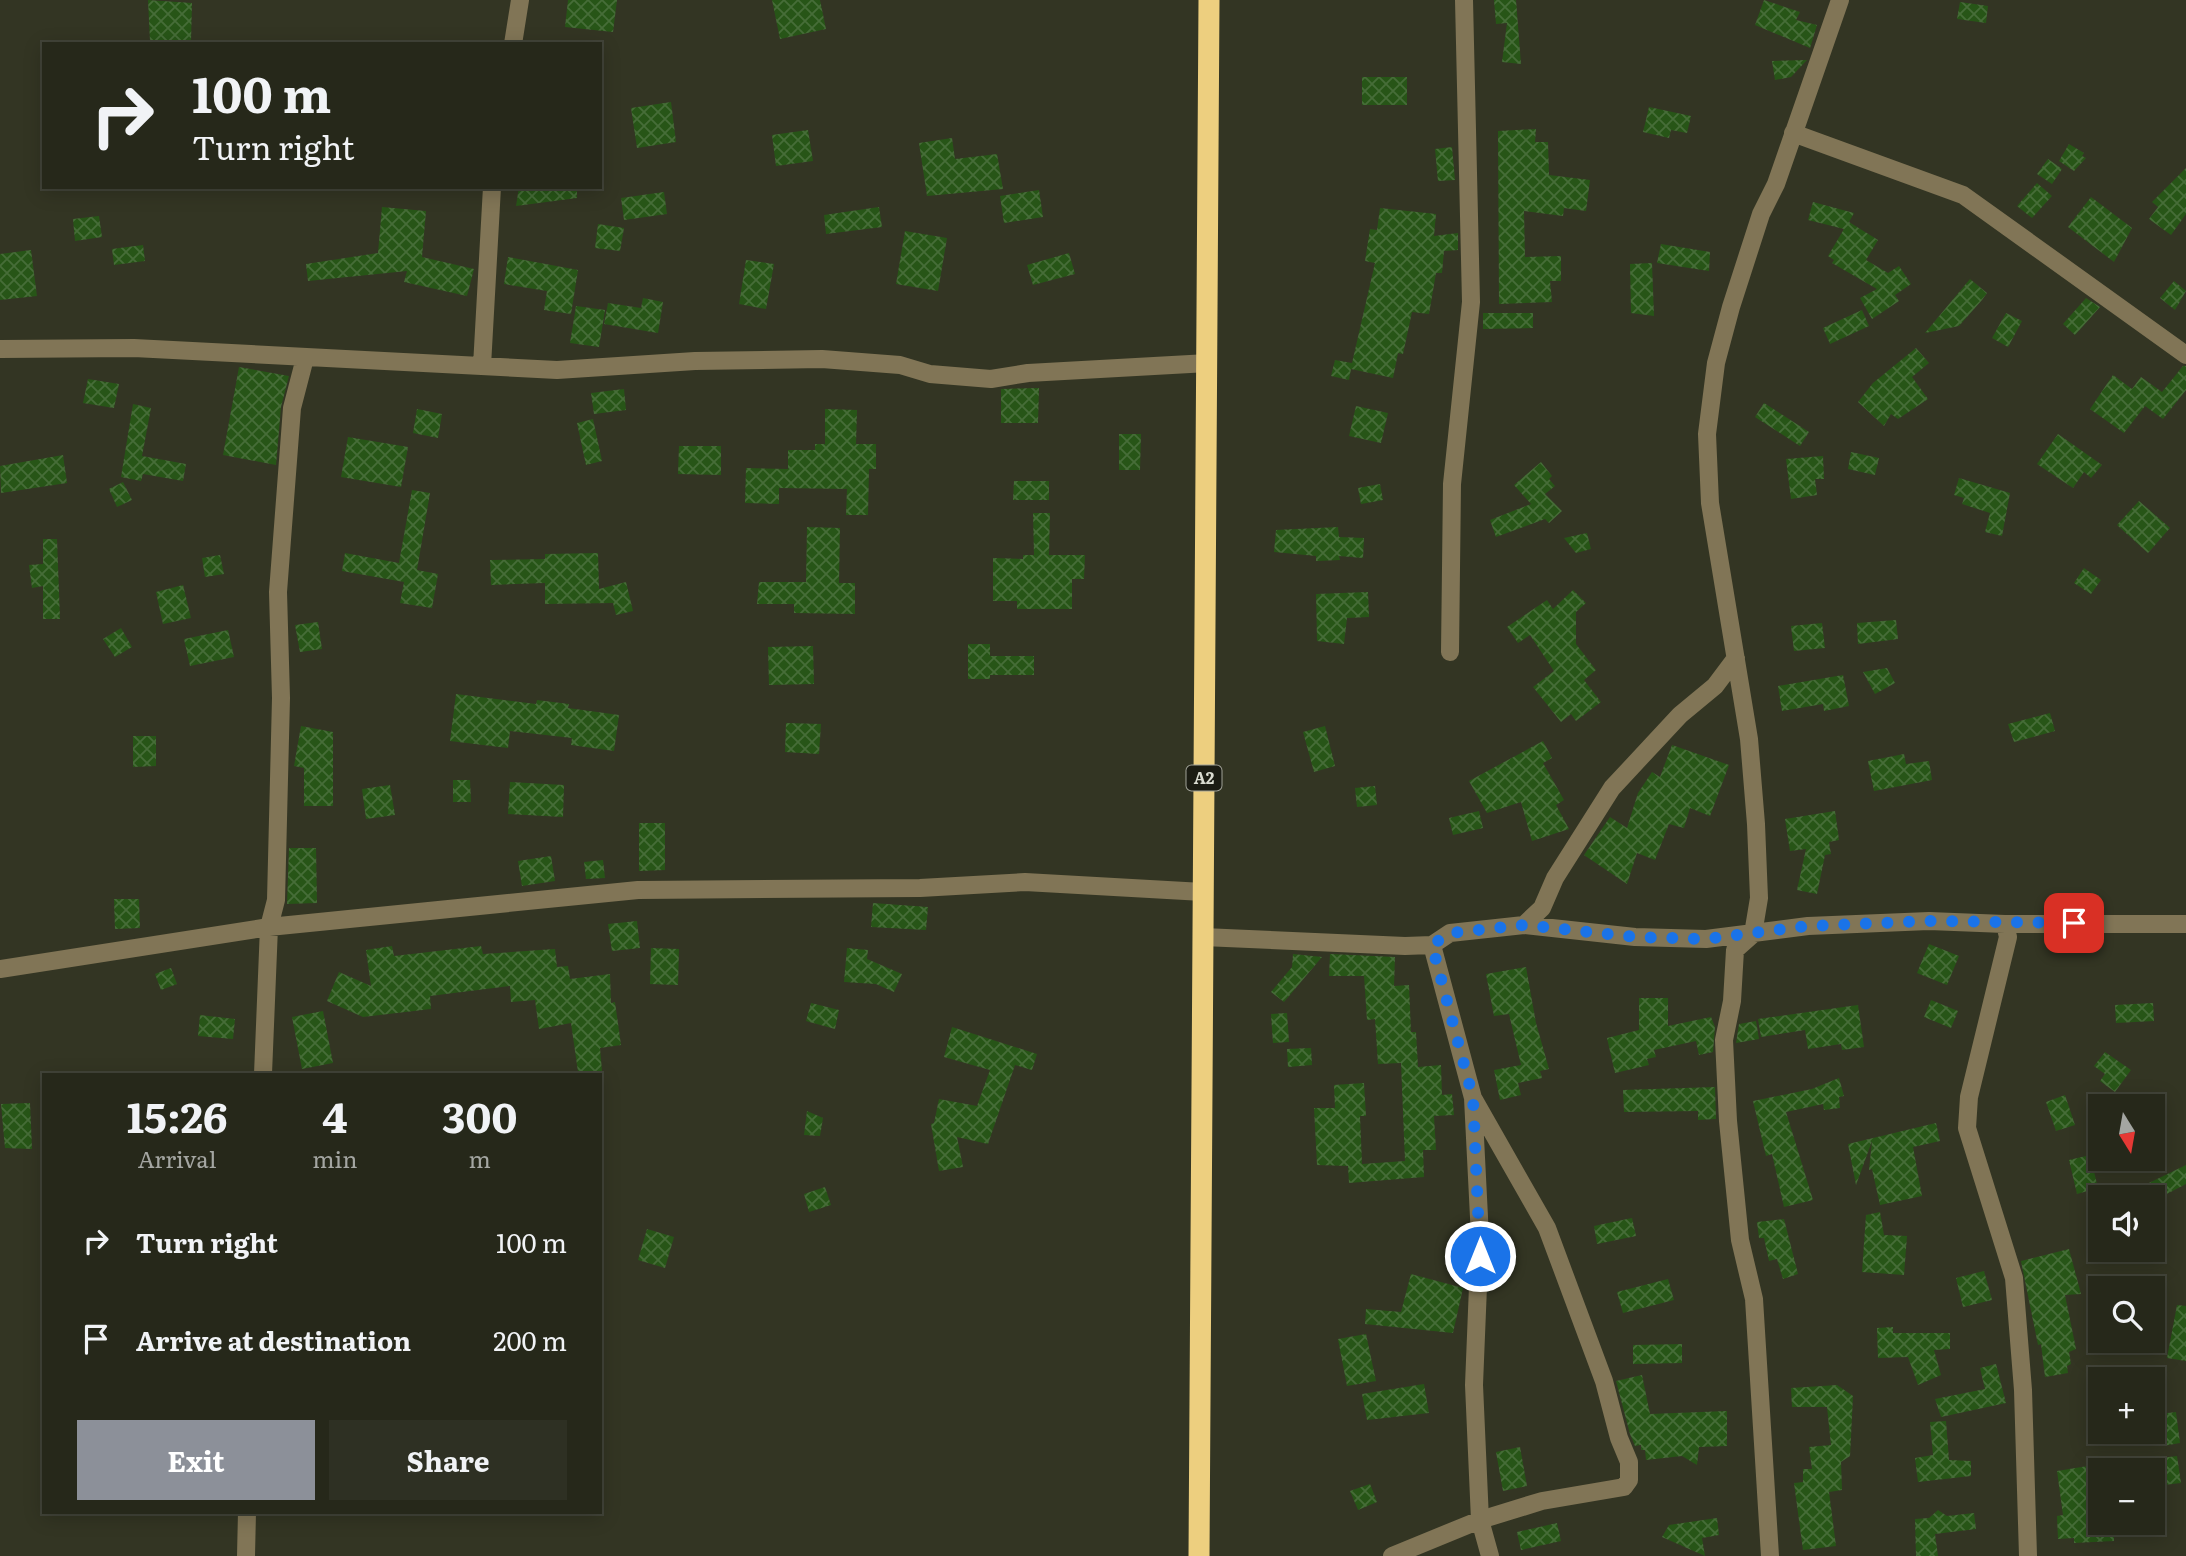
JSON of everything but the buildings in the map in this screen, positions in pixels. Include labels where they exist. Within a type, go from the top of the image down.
[{"type":"highway","name":"A2","points":[[1199,1556],[1209,363],[1209,0]]},
{"type":"street","points":[[513,42],[520,0]]},
{"type":"street","points":[[1450,652],[1452,484],[1471,302],[1464,0]]},
{"type":"street","points":[[1770,1556],[1754,1299],[1740,1240],[1728,1121],[1724,1040],[1726,1018],[1732,1001],[1735,950],[1753,934],[1759,898],[1756,824],[1749,739],[1710,503],[1707,434],[1716,363],[1731,307],[1761,214],[1776,184],[1840,0]]},
{"type":"street","points":[[1793,133],[1963,195],[2186,355]]},
{"type":"street","points":[[482,366],[492,189]]},
{"type":"street","points":[[0,349],[134,348],[557,370],[695,361],[822,359],[900,365],[930,374],[991,379],[1028,373],[1209,363]]},
{"type":"street","points":[[263,1073],[269,927],[276,900],[281,698],[278,592],[292,408],[305,358]]},
{"type":"street","points":[[1524,925],[1542,908],[1555,878],[1612,789],[1680,715],[1715,686],[1736,658]]},
{"type":"street","points":[[0,969],[269,927],[638,890],[942,888],[1025,882],[1203,892]]},
{"type":"street","points":[[1203,937],[1363,946],[1432,945],[1450,933],[1524,925],[1636,937],[1706,939],[1808,926],[1929,921],[2005,924],[2186,924]]},
{"type":"street","points":[[2005,924],[2008,937],[1972,1083],[1967,1128],[2003,1236],[2016,1292],[2028,1556]]},
{"type":"street","points":[[1432,945],[1473,1098],[1480,1237],[1474,1385],[1480,1520],[1490,1556]]},
{"type":"street","points":[[1392,1556],[1480,1520],[1542,1501],[1623,1487],[1629,1480],[1629,1462],[1619,1438],[1604,1381],[1547,1228],[1473,1098]]},
{"type":"street","points":[[246,1556],[247,1514]]},
{"type":"route","points":[[1480,1256],[1473,1098],[1432,945],[1450,933],[1524,925],[1636,937],[1706,939],[1808,926],[1929,921],[2074,923]]}]
